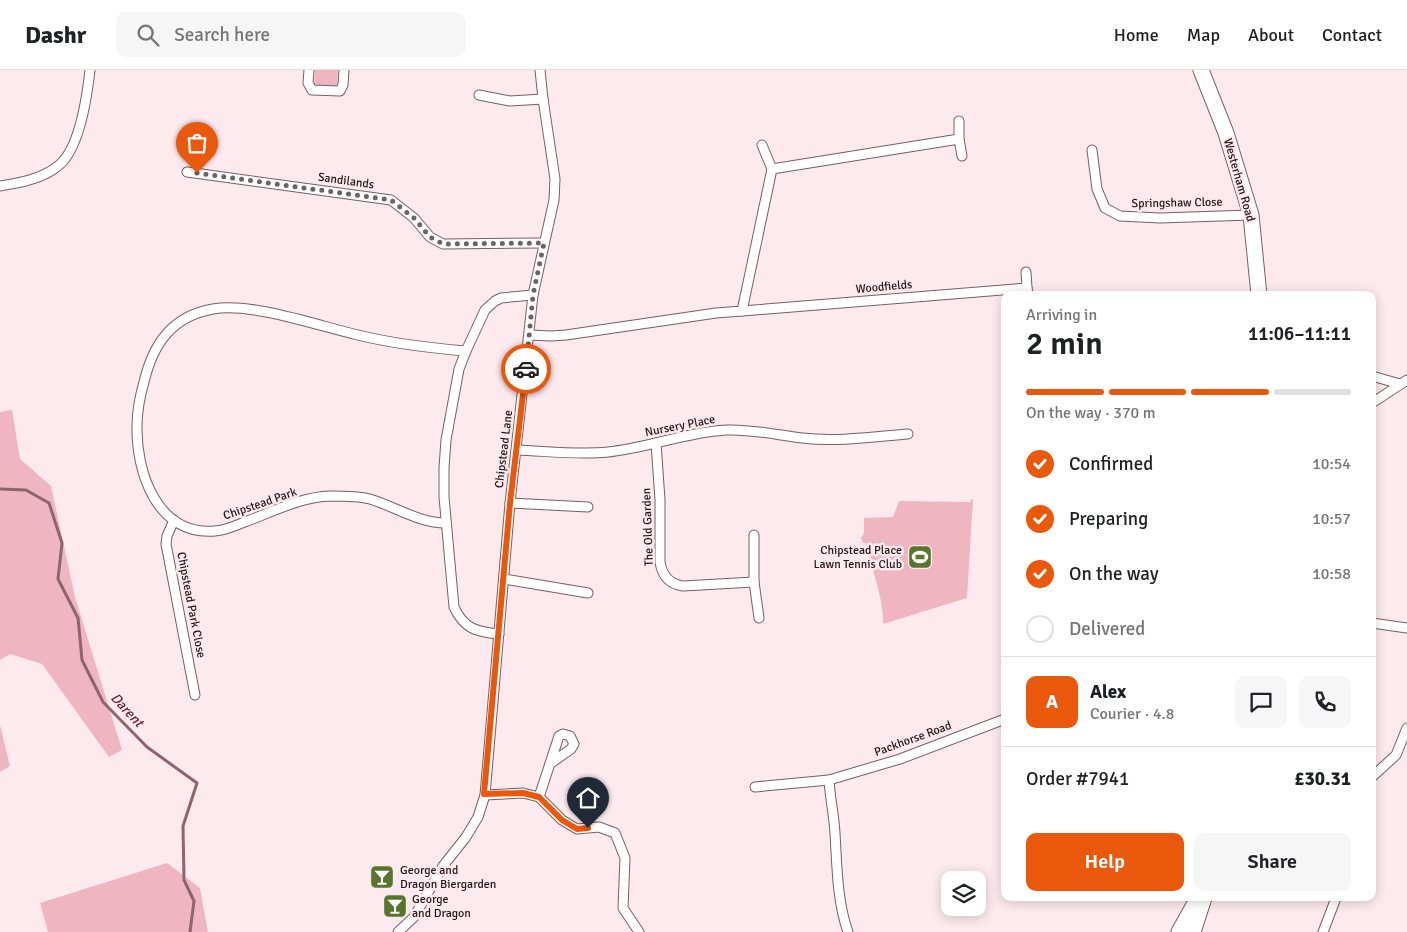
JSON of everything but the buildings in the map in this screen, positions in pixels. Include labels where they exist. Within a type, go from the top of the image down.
[{"type":"highway","name":"Westerham Road","points":[[1201,70],[1226,133],[1251,214],[1259,291]]},
{"type":"highway","points":[[1179,932],[1196,901]]},
{"type":"highway","points":[[1193,932],[1203,901]]},
{"type":"street","points":[[0,186],[44,175],[57,167],[67,157],[80,124],[90,70]]},
{"type":"street","points":[[309,70],[308,83],[312,90],[340,91],[344,85],[344,70]]},
{"type":"street","name":"Chipstead Lane","points":[[398,932],[414,917],[443,866],[466,837],[478,817],[484,794],[510,503],[533,295],[554,200],[556,179],[540,70]]},
{"type":"street","points":[[479,95],[510,101],[543,99]]},
{"type":"street","points":[[959,121],[962,156]]},
{"type":"street","points":[[772,169],[959,138]]},
{"type":"street","points":[[742,311],[772,169],[762,144]]},
{"type":"street","name":"Springshaw Close","points":[[1092,150],[1097,189],[1105,208],[1120,216],[1160,218],[1251,214]]},
{"type":"street","name":"Sandilands","points":[[188,172],[391,200],[414,218],[430,237],[443,244],[544,243]]},
{"type":"street","name":"Woodfields","points":[[1026,272],[1028,291]]},
{"type":"street","name":"Woodfields","points":[[530,335],[566,335],[716,313],[1001,293]]},
{"type":"street","points":[[499,634],[476,630],[468,626],[454,608],[446,523],[444,468],[446,440],[459,369],[485,310],[501,298],[533,295]]},
{"type":"street","name":"Chipstead Park","points":[[446,523],[425,521],[368,498],[328,496],[286,507],[226,529],[199,531],[174,520],[164,512],[153,498],[147,485],[138,446],[136,424],[144,380],[157,344],[176,324],[188,316],[213,308],[245,308],[380,340],[466,351]]},
{"type":"street","points":[[1376,377],[1403,382]]},
{"type":"street","points":[[1376,400],[1403,382]]},
{"type":"street","name":"Nursery Place","points":[[517,450],[607,452],[706,432],[727,430],[766,432],[828,440],[908,434]]},
{"type":"street","name":"The Old Garden","points":[[656,443],[660,500],[661,572],[675,585],[683,586],[754,582]]},
{"type":"street","points":[[510,503],[588,507]]},
{"type":"street","name":"Chipstead Park Close","points":[[174,520],[167,536],[166,544],[194,695]]},
{"type":"street","points":[[754,535],[754,582],[759,618]]},
{"type":"street","points":[[504,579],[588,593]]},
{"type":"street","points":[[1376,624],[1407,628]]},
{"type":"street","name":"Packhorse Road","points":[[755,786],[829,780],[900,759],[1001,721]]},
{"type":"street","points":[[1376,773],[1396,755],[1407,728]]},
{"type":"street","points":[[539,797],[551,762]]},
{"type":"street","points":[[829,780],[839,888],[843,918],[848,932]]},
{"type":"street","points":[[484,794],[523,793],[539,797],[562,820],[577,829],[599,828],[615,832],[626,858],[623,908],[639,932]]},
{"type":"street","points":[[1323,932],[1335,901]]},
{"type":"shaded area","points":[[315,70],[338,70],[337,86],[314,85]]},
{"type":"shaded area","points":[[12,410],[20,459],[51,486],[75,597],[122,750],[109,757],[42,664],[10,654],[0,660],[0,412]]},
{"type":"shaded area","name":"Chipstead Place Lawn Tennis Club","points":[[973,499],[967,598],[883,624],[877,584],[866,543],[863,543],[861,538],[864,533],[864,518],[893,517],[899,501],[970,502]]},
{"type":"shaded area","points":[[0,725],[10,766],[0,772]]},
{"type":"shaded area","points":[[167,863],[200,888],[208,932],[48,932],[40,903]]},
{"type":"waterway","name":"Darent","points":[[0,489],[26,490],[49,503],[62,543],[58,579],[78,618],[82,660],[103,702],[147,747],[197,783],[183,826],[184,880],[194,901],[190,932]]},
{"type":"way so far","points":[[197,173],[391,200],[414,218],[430,237],[443,244],[544,243],[533,295],[526,369]]},
{"type":"place","name":"Chipstead Place Lawn Tennis Club","points":[[920,557]]},
{"type":"place","name":"George and Dragon Biergarden","points":[[382,877]]},
{"type":"place","name":"George and Dragon","points":[[395,906]]},
{"type":"route","points":[[526,369],[510,503],[484,794],[523,793],[539,797],[562,820],[577,829],[588,828]]}]
